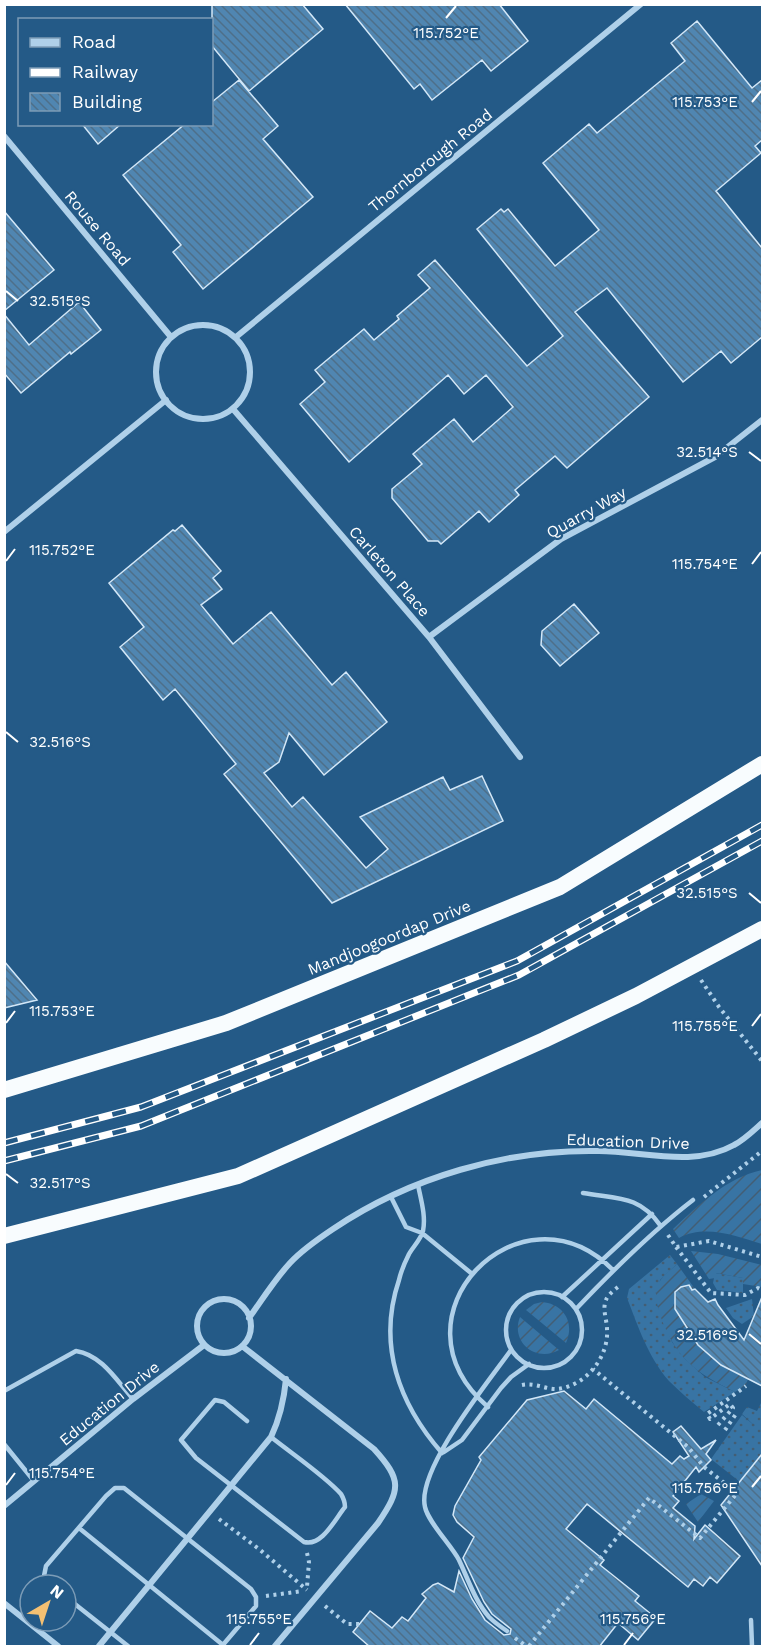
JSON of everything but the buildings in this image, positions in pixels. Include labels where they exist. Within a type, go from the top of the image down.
[{"type":"highway","name":"Mandjoogoordap Drive","points":[[4,1090],[226,1023],[560,887],[762,764]]},
{"type":"highway","points":[[4,1236],[238,1176],[544,1040],[636,996],[762,929]]},
{"type":"street","name":"Thornborough Road","points":[[236,338],[641,4]]},
{"type":"street","name":"Rouse Road","points":[[4,136],[171,337]]},
{"type":"street","points":[[192,326],[216,326],[236,338],[248,354],[251,374],[246,393],[233,409],[216,417],[198,419],[180,413],[166,400],[158,385],[156,367],[161,351],[171,337],[192,326]]},
{"type":"street","points":[[4,532],[166,400]]},
{"type":"street","name":"Carleton Place","points":[[233,409],[429,637],[520,757]]},
{"type":"street","name":"Quarry Way","points":[[429,637],[561,539],[716,457],[762,420]]},
{"type":"street","name":"Education Drive","points":[[249,1318],[290,1263],[307,1247],[352,1216],[418,1185],[496,1160],[524,1155],[599,1150],[685,1158],[705,1156],[733,1146],[762,1123]]},
{"type":"street","points":[[222,1299],[231,1300],[245,1310],[249,1318],[250,1333],[242,1346],[235,1351],[218,1353],[204,1345],[199,1337],[197,1320],[200,1312],[213,1301],[222,1299]]},
{"type":"street","name":"Education Drive","points":[[4,1506],[133,1399],[204,1345]]},
{"type":"street","points":[[242,1346],[374,1449],[394,1475],[396,1491],[378,1523],[275,1647]]},
{"type":"street","points":[[99,1647],[271,1437],[285,1399],[286,1379]]},
{"type":"street","points":[[4,1603],[58,1647]]},
{"type":"lane","points":[[418,1185],[424,1219],[423,1233],[408,1256],[398,1280],[392,1306],[391,1342],[399,1385],[410,1410],[424,1433],[442,1453]]},
{"type":"lane","points":[[583,1193],[636,1202],[652,1214],[660,1226]]},
{"type":"lane","points":[[391,1197],[406,1227],[423,1233],[471,1273]]},
{"type":"lane","points":[[576,1310],[613,1270],[660,1226],[694,1203]]},
{"type":"lane","points":[[562,1297],[652,1214]]},
{"type":"lane","points":[[488,1407],[477,1397],[460,1373],[451,1344],[451,1322],[456,1300],[471,1273],[484,1260],[500,1250],[518,1243],[536,1240],[574,1245],[603,1260],[613,1270]]},
{"type":"lane","points":[[545,1292],[562,1297],[576,1310],[581,1320],[580,1345],[567,1361],[551,1369],[540,1369],[529,1365],[511,1350],[506,1319],[516,1303],[524,1297],[545,1292]]},
{"type":"lane","points":[[507,1631],[489,1617],[481,1606],[451,1546],[425,1510],[424,1500],[428,1477],[451,1433],[511,1350]]},
{"type":"lane","points":[[4,1391],[76,1351],[88,1353],[99,1361],[133,1399]]},
{"type":"lane","points":[[442,1453],[462,1440],[506,1382],[529,1365]]},
{"type":"lane","points":[[248,1421],[224,1402],[215,1400],[181,1440],[196,1458],[304,1542],[310,1544],[320,1540],[345,1507],[345,1502],[327,1482],[271,1437]]},
{"type":"lane","points":[[4,1444],[33,1481]]},
{"type":"lane","points":[[45,1573],[46,1566],[110,1492],[115,1488],[124,1488],[250,1589],[256,1597],[256,1606],[223,1646],[79,1528]]},
{"type":"lane","points":[[78,1607],[128,1647]]},
{"type":"lane","points":[[751,1620],[752,1647]]},
{"type":"path","points":[[692,966],[719,1007],[762,1061]]},
{"type":"path","points":[[694,1203],[762,1151]]},
{"type":"path","points":[[670,1227],[665,1233],[711,1293],[744,1295],[758,1288],[762,1290]]},
{"type":"path","points":[[676,1247],[709,1241],[762,1257]]},
{"type":"path","points":[[516,1389],[524,1384],[535,1383],[550,1389],[560,1389],[574,1385],[593,1369],[606,1344],[608,1331],[606,1300],[621,1284]]},
{"type":"path","points":[[529,1647],[649,1498],[700,1538],[737,1493],[704,1467],[688,1447],[593,1369]]},
{"type":"path","points":[[718,1425],[733,1408],[730,1404],[710,1419],[707,1414],[746,1386]]},
{"type":"path","points":[[725,1430],[736,1414]]},
{"type":"path","points":[[210,1512],[259,1549],[307,1591]]},
{"type":"path","points":[[304,1542],[309,1562],[307,1591]]},
{"type":"path","points":[[256,1597],[307,1591]]},
{"type":"path","points":[[326,1606],[347,1624],[359,1624]]},
{"type":"shaded area","points":[[762,1170],[762,1244],[710,1232],[699,1232],[679,1238],[673,1229],[704,1201],[737,1179]]},
{"type":"shaded area","points":[[691,1251],[718,1254],[762,1265],[762,1287],[743,1284],[743,1278],[716,1273],[715,1278],[709,1279]]},
{"type":"shaded area","points":[[670,1255],[677,1264],[660,1280],[657,1305],[672,1342],[685,1359],[705,1377],[735,1392],[704,1412],[669,1381],[655,1362],[627,1298],[629,1289]]},
{"type":"shaded area","points":[[677,1264],[695,1289],[692,1290],[689,1285],[677,1289],[674,1295],[676,1302],[673,1305],[704,1349],[723,1365],[748,1379],[746,1385],[735,1392],[709,1378],[688,1362],[666,1330],[657,1303],[657,1288],[662,1278]]},
{"type":"shaded area","points":[[715,1273],[743,1278],[743,1293],[717,1290],[713,1283]]},
{"type":"shaded area","points":[[752,1299],[754,1316],[742,1324],[733,1318],[726,1308]]},
{"type":"shaded area","points":[[542,1302],[556,1306],[566,1316],[569,1328],[566,1343],[526,1310]]},
{"type":"shaded area","points":[[520,1317],[559,1350],[542,1354],[527,1348],[519,1335]]},
{"type":"shaded area","points":[[762,1401],[762,1463],[758,1460],[740,1482],[711,1459],[742,1415],[756,1427],[742,1414],[747,1407],[757,1411]]},
{"type":"shaded area","points":[[701,1494],[714,1501],[698,1522],[686,1504]]},
{"type":"railway","points":[[4,1143],[141,1107],[517,961],[762,825]]},
{"type":"railway","points":[[4,1161],[141,1126],[519,975],[762,841]]}]
